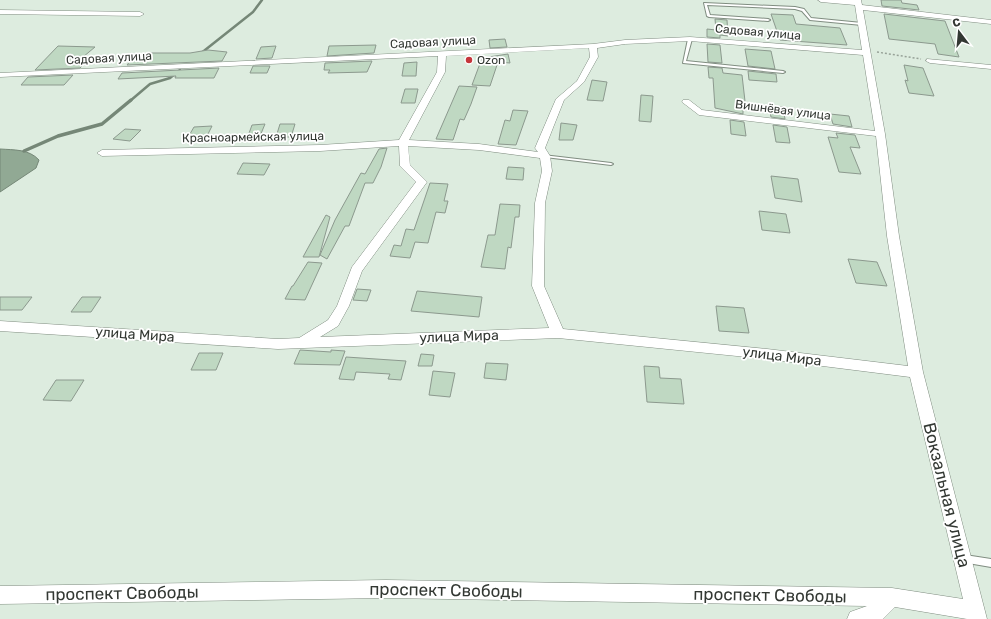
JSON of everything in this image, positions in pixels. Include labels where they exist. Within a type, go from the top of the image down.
[{"type":"street","points":[[820,0],[859,3],[991,22]]},
{"type":"street","name":"Вокзальная улица","points":[[859,3],[880,134],[893,236],[916,372],[976,614]]},
{"type":"street","points":[[0,12],[140,14]]},
{"type":"street","name":"Садовая улица","points":[[0,75],[442,54],[690,39],[866,53]]},
{"type":"street","points":[[558,333],[538,286],[540,203],[547,171],[545,156],[540,148],[560,99],[580,82],[594,57],[593,46]]},
{"type":"street","points":[[301,343],[334,323],[356,270],[422,182],[405,166],[403,153],[404,143],[440,72],[442,54]]},
{"type":"street","points":[[930,61],[991,67]]},
{"type":"street","name":"Вишнёвая улица","points":[[686,102],[699,112],[880,134]]},
{"type":"street","name":"Красноармейская улица","points":[[102,153],[320,148],[404,143],[479,148],[545,156]]},
{"type":"street","name":"улица Мира","points":[[0,326],[278,344],[558,333],[767,354],[916,372]]},
{"type":"street","name":"проспект Свободы","points":[[0,595],[386,589],[892,597],[976,614]]},
{"type":"street","points":[[866,616],[892,597]]},
{"type":"lane","points":[[768,20],[709,16],[705,4],[795,8],[803,10],[808,18],[813,20],[862,24]]},
{"type":"lane","points":[[690,39],[684,62],[783,72]]},
{"type":"lane","points":[[545,156],[611,164]]},
{"type":"lane","points":[[962,558],[991,563]]},
{"type":"shaded area","points":[[0,149],[26,152],[35,156],[39,160],[36,168],[0,192]]},
{"type":"building","points":[[881,0],[901,0],[902,3],[917,5],[919,10],[882,6]]},
{"type":"building","points":[[771,14],[793,15],[796,24],[840,28],[847,45],[780,40]]},
{"type":"building","points":[[884,14],[945,21],[959,57],[938,54],[935,44],[889,39]]},
{"type":"building","points":[[715,19],[727,20],[728,36],[720,35],[720,38],[707,37],[707,29],[716,30]]},
{"type":"building","points":[[505,39],[507,47],[490,48],[489,40]]},
{"type":"building","points":[[707,44],[720,45],[722,63],[708,62]]},
{"type":"building","points":[[376,45],[374,53],[327,56],[329,46]]},
{"type":"building","points":[[58,46],[95,47],[83,57],[91,57],[80,68],[35,70]]},
{"type":"building","points":[[276,46],[272,58],[256,59],[261,47]]},
{"type":"building","points":[[745,49],[771,51],[775,69],[748,66]]},
{"type":"building","points":[[208,50],[227,52],[222,61],[127,65],[135,55],[150,53],[190,53]]},
{"type":"building","points":[[508,54],[510,63],[498,62],[490,86],[472,85],[482,58]]},
{"type":"building","points":[[372,61],[367,72],[328,73],[330,70],[324,70],[325,63]]},
{"type":"building","points":[[417,62],[416,76],[402,76],[404,63]]},
{"type":"building","points":[[904,65],[923,68],[934,96],[909,93],[905,80],[908,81]]},
{"type":"building","points":[[253,66],[270,66],[267,73],[250,73]]},
{"type":"building","points":[[708,67],[722,68],[723,73],[742,75],[746,110],[743,109],[743,114],[715,108],[713,78],[709,78]]},
{"type":"building","points":[[219,68],[214,78],[175,78],[176,76],[118,79],[122,73]]},
{"type":"building","points":[[748,71],[776,74],[777,82],[749,80]]},
{"type":"building","points":[[73,75],[64,85],[21,85],[28,77]]},
{"type":"building","points":[[592,80],[607,82],[603,101],[587,100]]},
{"type":"building","points":[[459,86],[477,87],[471,104],[464,120],[460,119],[453,140],[436,139]]},
{"type":"building","points":[[405,89],[418,89],[415,103],[401,103]]},
{"type":"building","points":[[641,95],[653,96],[651,122],[639,121]]},
{"type":"building","points":[[769,106],[783,107],[785,119],[771,117]]},
{"type":"building","points":[[513,110],[528,111],[516,145],[498,144],[505,120],[510,121]]},
{"type":"building","points":[[830,114],[849,116],[852,127],[833,124]]},
{"type":"building","points":[[730,120],[744,122],[746,136],[731,134]]},
{"type":"building","points":[[561,123],[577,125],[573,140],[559,140]]},
{"type":"building","points":[[265,124],[260,136],[248,136],[252,125]]},
{"type":"building","points":[[280,124],[295,124],[291,137],[276,137]]},
{"type":"building","points":[[773,125],[787,127],[790,143],[776,142]]},
{"type":"building","points":[[212,126],[206,138],[187,139],[194,127]]},
{"type":"building","points":[[125,129],[141,130],[130,141],[113,139]]},
{"type":"building","points":[[836,133],[855,135],[860,148],[850,147],[861,174],[839,172],[828,137],[838,138]]},
{"type":"building","points":[[387,148],[381,167],[373,183],[365,183],[349,226],[345,226],[327,259],[320,255],[335,220],[361,173],[365,174],[379,149]]},
{"type":"building","points":[[243,163],[270,164],[264,175],[237,174]]},
{"type":"building","points":[[508,167],[524,168],[523,180],[506,179]]},
{"type":"building","points":[[771,176],[798,179],[802,202],[775,198]]},
{"type":"building","points":[[430,183],[448,184],[444,201],[448,201],[445,213],[436,212],[428,243],[415,242],[410,258],[390,256],[394,245],[401,246],[406,229],[414,230]]},
{"type":"building","points":[[500,204],[520,205],[519,217],[515,217],[511,248],[508,247],[505,269],[481,267],[488,235],[495,235]]},
{"type":"building","points":[[759,211],[786,214],[790,233],[762,230]]},
{"type":"building","points":[[326,215],[330,217],[319,257],[303,257]]},
{"type":"building","points":[[848,259],[877,262],[887,286],[856,283]]},
{"type":"building","points":[[308,262],[322,263],[305,300],[285,299],[292,286]]},
{"type":"building","points":[[357,289],[371,290],[367,301],[353,300]]},
{"type":"building","points":[[417,291],[482,297],[479,317],[411,311]]},
{"type":"building","points":[[0,297],[32,297],[22,310],[0,310]]},
{"type":"building","points":[[82,297],[101,297],[91,312],[71,312]]},
{"type":"building","points":[[716,306],[744,308],[749,333],[719,331]]},
{"type":"building","points":[[300,350],[331,352],[331,350],[345,351],[340,365],[294,364]]},
{"type":"building","points":[[199,353],[223,353],[216,370],[191,370]]},
{"type":"building","points":[[421,354],[434,355],[432,366],[418,366]]},
{"type":"building","points":[[346,357],[406,361],[401,380],[388,379],[390,374],[356,372],[354,380],[339,379]]},
{"type":"building","points":[[486,363],[508,364],[506,380],[484,378]]},
{"type":"building","points":[[644,366],[659,367],[660,378],[681,379],[684,404],[647,402]]},
{"type":"building","points":[[433,371],[455,373],[450,397],[429,395]]},
{"type":"building","points":[[56,380],[84,380],[71,401],[43,400]]},
{"type":"waterway","points":[[200,54],[253,12],[262,0]]},
{"type":"waterway","points":[[130,101],[150,84],[170,78],[180,70]]},
{"type":"waterway","points":[[24,151],[58,136],[102,124],[131,100]]},
{"type":"place","name":"Ozon","points":[[469,60]]}]
